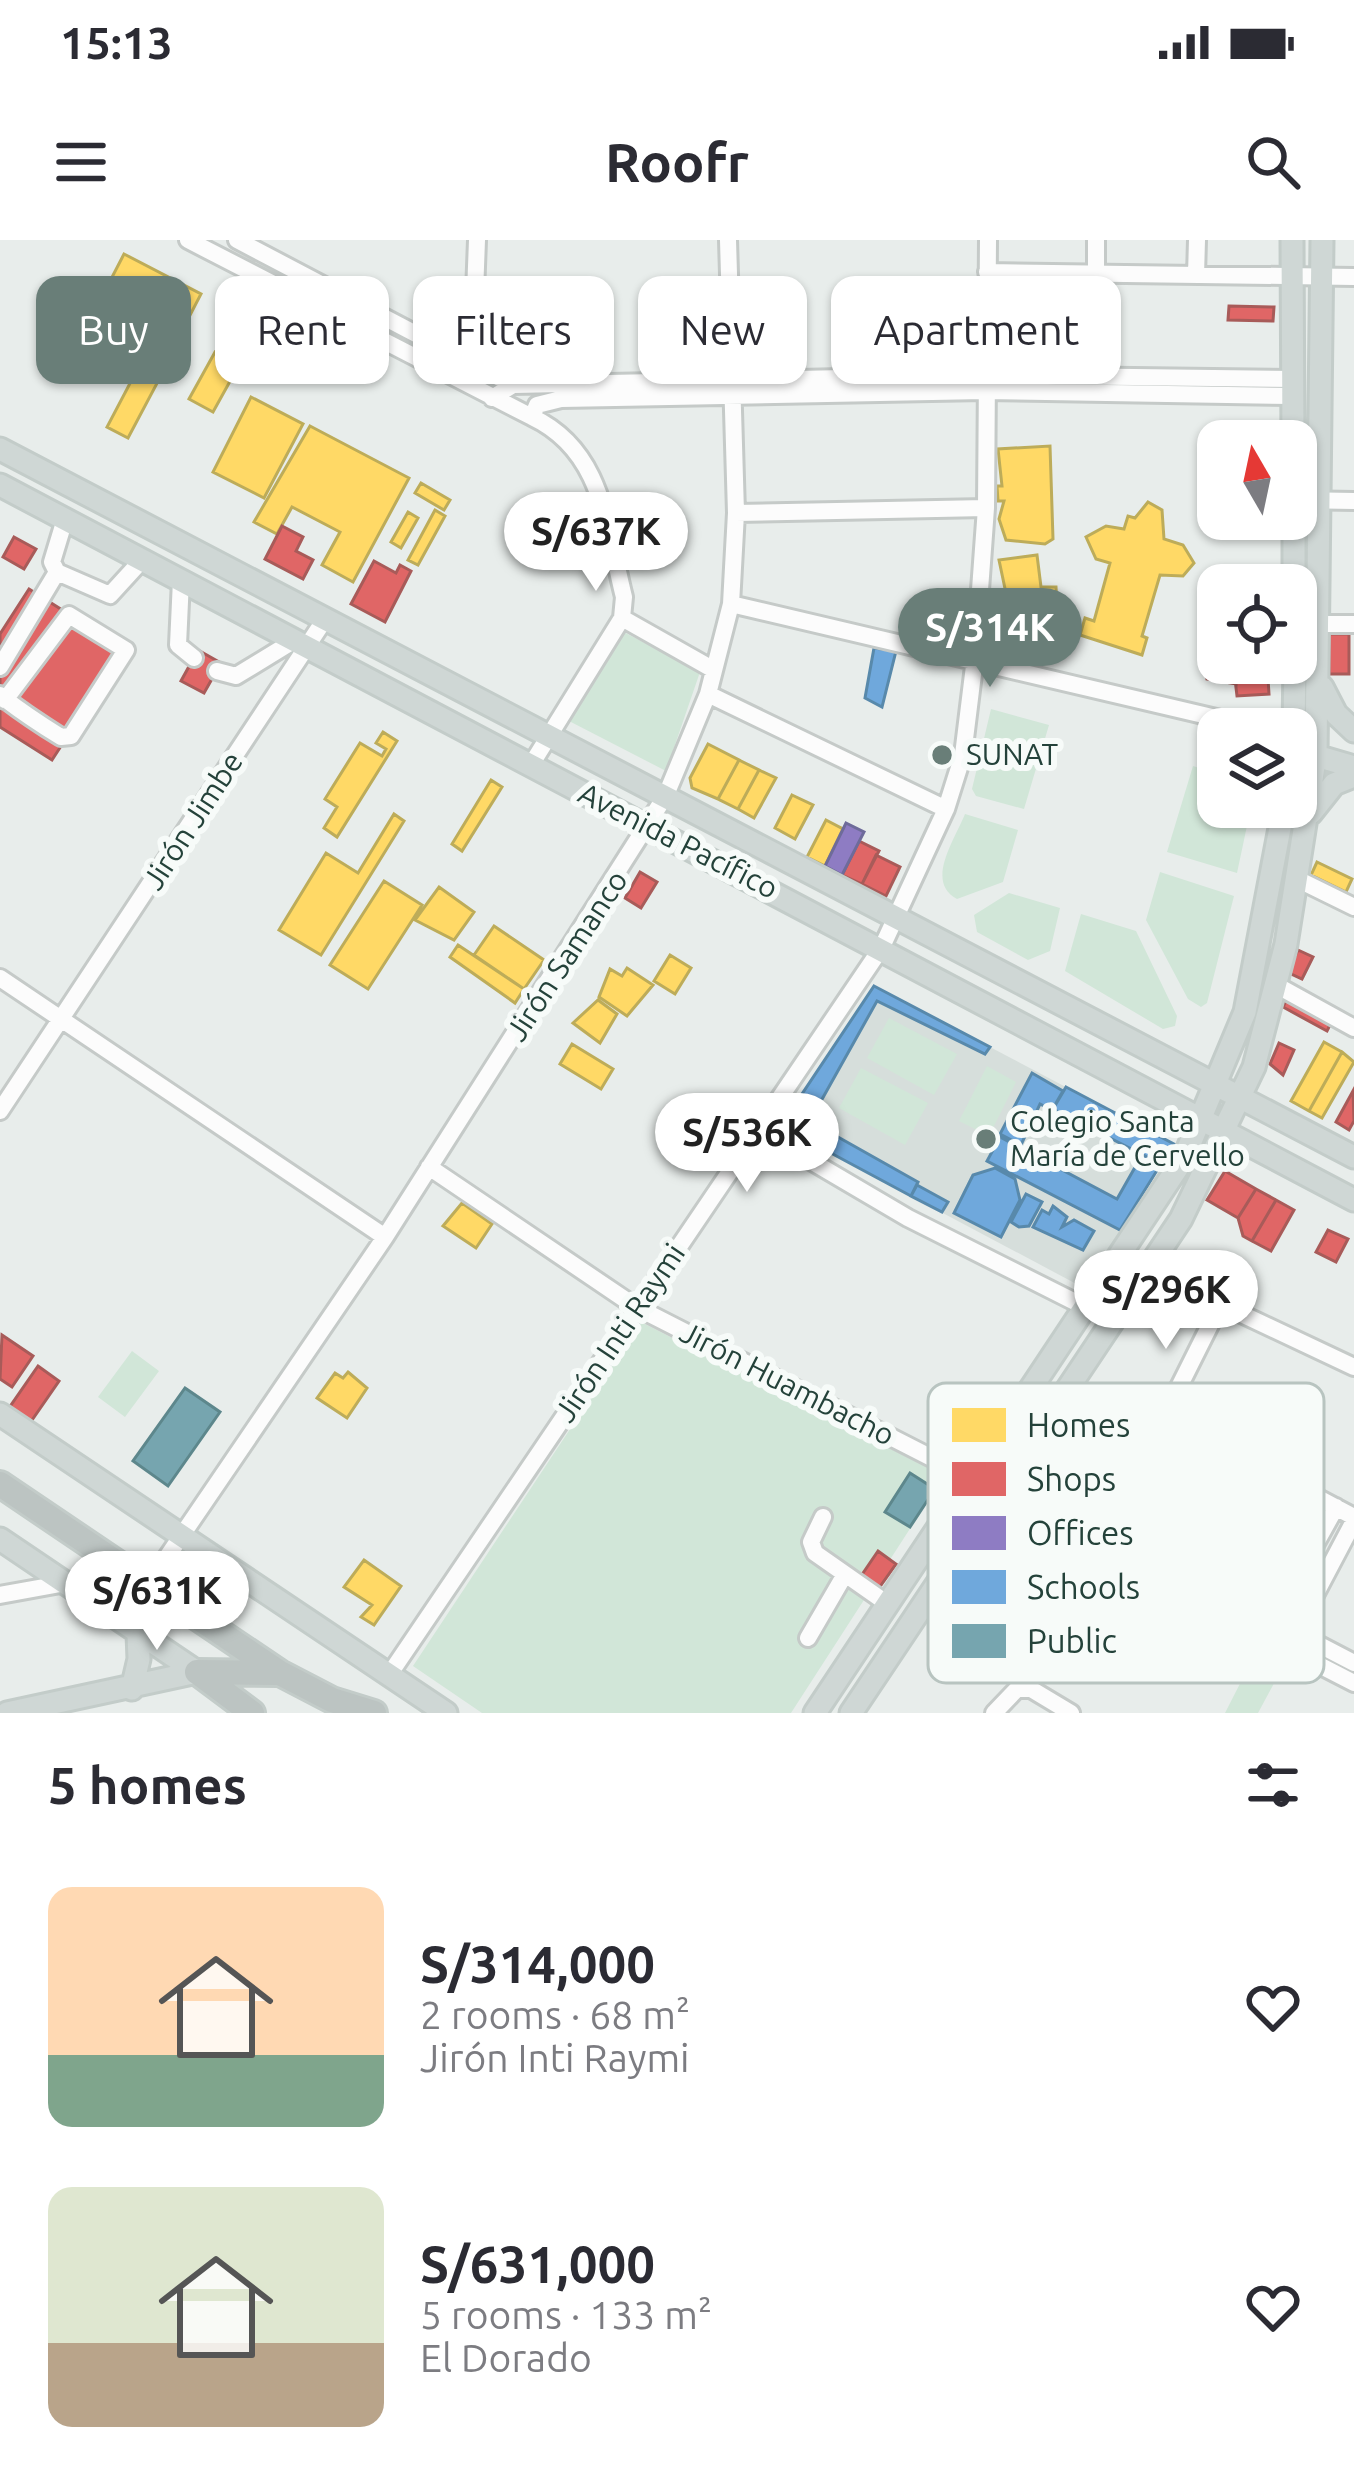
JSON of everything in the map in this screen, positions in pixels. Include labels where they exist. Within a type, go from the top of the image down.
[{"type":"highway","points":[[0,1484],[280,1673],[336,1706],[374,1713]]},
{"type":"highway","points":[[197,1672],[280,1673]]},
{"type":"highway","points":[[197,1672],[252,1713]]},
{"type":"main road","points":[[1292,240],[1293,420]]},
{"type":"main road","points":[[1310,708],[1320,681],[1322,240]]},
{"type":"main road","name":"Avenida Pacífico","points":[[0,449],[323,622],[553,736],[1242,1094],[1354,1157]]},
{"type":"main road","name":"Avenida Pacífico","points":[[0,485],[1354,1200]]},
{"type":"main road","points":[[1320,681],[1336,714],[1354,736]]},
{"type":"main road","points":[[1317,737],[1354,736]]},
{"type":"main road","points":[[1317,746],[1354,767]]},
{"type":"main road","points":[[1317,804],[1323,794],[1354,776]]},
{"type":"main road","points":[[1034,1383],[1087,1308],[1204,1117],[1255,972],[1280,828]]},
{"type":"main road","points":[[1071,1383],[1181,1219],[1242,1094],[1276,985],[1304,828]]},
{"type":"main road","points":[[0,1414],[446,1713]]},
{"type":"main road","points":[[815,1713],[928,1538]]},
{"type":"main road","points":[[0,1539],[197,1672]]},
{"type":"main road","points":[[912,1562],[928,1572]]},
{"type":"main road","points":[[850,1713],[928,1594]]},
{"type":"main road","points":[[132,1689],[140,1659],[138,1634]]},
{"type":"main road","points":[[7,1713],[48,1710],[197,1672]]},
{"type":"street","points":[[188,240],[255,276]]},
{"type":"street","points":[[237,240],[266,248],[413,330]]},
{"type":"street","points":[[476,276],[477,240]]},
{"type":"street","name":"Jirón Samanco","points":[[148,1585],[386,1237],[651,827],[666,796],[708,694],[731,604],[736,513],[728,240]]},
{"type":"street","name":"Jirón Inti Raymi","points":[[988,240],[988,276]]},
{"type":"street","points":[[1096,240],[1096,272]]},
{"type":"street","points":[[1196,275],[1197,240]]},
{"type":"street","points":[[988,272],[1354,277]]},
{"type":"street","points":[[389,345],[532,417],[574,443],[587,464],[625,597],[622,618],[531,765]]},
{"type":"street","points":[[492,398],[513,385],[920,384]]},
{"type":"street","name":"Jirón Inti Raymi","points":[[389,1675],[900,917],[946,809],[963,754],[986,508],[984,384]]},
{"type":"street","points":[[1061,384],[1293,387]]},
{"type":"street","points":[[532,417],[537,405],[561,399],[729,387]]},
{"type":"street","points":[[1317,500],[1354,501]]},
{"type":"street","points":[[736,513],[986,508]]},
{"type":"street","points":[[65,519],[52,562],[57,572],[110,595],[142,560]]},
{"type":"street","points":[[0,667],[57,572]]},
{"type":"street","points":[[182,580],[178,645],[194,658]]},
{"type":"street","points":[[731,604],[1197,713]]},
{"type":"street","points":[[69,615],[124,647],[126,654],[71,736],[61,737],[3,698],[69,615]]},
{"type":"street","points":[[622,618],[714,670]]},
{"type":"street","name":"Jirón Jimbe","points":[[0,1111],[302,644],[323,622]]},
{"type":"street","points":[[1318,624],[1354,624]]},
{"type":"street","points":[[217,671],[236,676],[302,644]]},
{"type":"street","points":[[708,694],[946,809]]},
{"type":"street","points":[[1297,879],[1354,907]]},
{"type":"street","points":[[0,978],[386,1237]]},
{"type":"street","points":[[1276,985],[1354,1028]]},
{"type":"street","points":[[760,1131],[908,1218],[1087,1308]]},
{"type":"street","name":"Jirón Huambacho","points":[[429,1167],[636,1307],[928,1456]]},
{"type":"street","points":[[1179,1383],[1213,1319],[1231,1309],[1354,1367]]},
{"type":"street","points":[[1324,1501],[1354,1519],[1324,1576]]},
{"type":"street","points":[[1324,1529],[1336,1507]]},
{"type":"street","points":[[824,1517],[811,1542],[815,1553],[885,1602]]},
{"type":"street","points":[[808,1638],[844,1576]]},
{"type":"street","points":[[0,1594],[66,1583]]},
{"type":"street","points":[[1324,1648],[1354,1663]]},
{"type":"street","points":[[1324,1667],[1354,1683]]},
{"type":"street","points":[[994,1713],[1007,1694],[1031,1689],[1071,1713]]},
{"type":"shaded area","name":"Colegio Santa María de Cervello","points":[[874,986],[1174,1144],[1084,1288],[781,1127]]},
{"type":"green space","points":[[618,629],[700,672],[666,771],[569,721]]},
{"type":"green space","points":[[991,709],[1049,725],[1024,809],[976,796],[972,789]]},
{"type":"green space","points":[[1193,766],[1197,767],[1197,828],[1247,828],[1237,873],[1167,852]]},
{"type":"green space","points":[[965,814],[1018,830],[1003,882],[957,899],[948,892],[943,872]]},
{"type":"green space","points":[[1160,872],[1234,896],[1207,1003],[1201,1007],[1188,999],[1146,920]]},
{"type":"green space","points":[[1009,893],[1060,908],[1050,951],[1028,960],[977,932],[974,915]]},
{"type":"green space","points":[[1081,914],[1136,931],[1177,1016],[1175,1026],[1163,1029],[1065,971]]},
{"type":"green space","points":[[889,1018],[957,1054],[934,1095],[867,1058]]},
{"type":"green space","points":[[987,1066],[1016,1082],[989,1136],[959,1121]]},
{"type":"green space","points":[[861,1068],[928,1103],[905,1145],[839,1108]]},
{"type":"green space","points":[[641,1322],[928,1468],[928,1501],[791,1713],[482,1713],[413,1666]]},
{"type":"green space","points":[[132,1351],[159,1371],[125,1417],[98,1397]]},
{"type":"green space","points":[[1240,1683],[1274,1683],[1258,1713],[1225,1713]]},
{"type":"building: Homes","points":[[124,254],[166,276],[113,276]]},
{"type":"building: Homes","points":[[191,289],[201,294],[191,313]]},
{"type":"building: Homes","points":[[215,352],[215,384],[228,384],[213,412],[189,399]]},
{"type":"building: Homes","points":[[130,384],[157,384],[128,438],[107,427]]},
{"type":"building: Homes","points":[[251,397],[303,424],[264,498],[213,472]]},
{"type":"building: Homes","points":[[310,426],[409,478],[353,582],[322,565],[340,532],[292,507],[277,534],[254,522]]},
{"type":"building: Homes","points":[[1050,446],[1053,539],[1045,544],[1006,540],[999,519],[1004,501],[998,501],[997,486],[1002,486],[998,449]]},
{"type":"building: Homes","points":[[421,483],[450,500],[444,510],[415,493]]},
{"type":"building: Homes","points":[[1148,502],[1162,510],[1164,539],[1183,545],[1194,563],[1183,576],[1160,575],[1142,636],[1147,638],[1142,655],[1080,635],[1085,618],[1094,621],[1110,563],[1096,559],[1086,537],[1106,526],[1124,529],[1128,516],[1135,518]]},
{"type":"building: Homes","points":[[435,510],[445,516],[418,565],[408,560]]},
{"type":"building: Homes","points":[[408,512],[418,518],[401,548],[391,542]]},
{"type":"building: Homes","points":[[1037,555],[1041,587],[1056,587],[1057,606],[1043,608],[1048,639],[1043,640],[1030,638],[1011,617],[999,560]]},
{"type":"building: Homes","points":[[383,732],[397,741],[337,837],[324,828],[337,807],[325,799],[360,743],[382,756],[386,749],[376,743]]},
{"type":"building: Homes","points":[[708,744],[739,760],[718,799],[692,788],[690,778]]},
{"type":"building: Homes","points":[[739,760],[759,770],[738,809],[718,799]]},
{"type":"building: Homes","points":[[759,770],[776,778],[754,818],[738,809]]},
{"type":"building: Homes","points":[[491,780],[502,787],[462,851],[452,844]]},
{"type":"building: Homes","points":[[792,795],[813,805],[795,839],[775,828]]},
{"type":"building: Homes","points":[[394,814],[404,821],[321,955],[279,930],[326,853],[358,873]]},
{"type":"building: Homes","points":[[826,820],[843,829],[825,866],[807,857]]},
{"type":"building: Homes","points":[[1317,862],[1352,879],[1346,892],[1311,875]]},
{"type":"building: Homes","points":[[384,881],[422,905],[368,989],[330,965]]},
{"type":"building: Homes","points":[[439,887],[474,912],[454,940],[415,920]]},
{"type":"building: Homes","points":[[494,926],[544,960],[524,989],[474,955]]},
{"type":"building: Homes","points":[[458,945],[524,989],[515,1003],[450,957]]},
{"type":"building: Homes","points":[[670,955],[691,968],[675,994],[654,981]]},
{"type":"building: Homes","points":[[627,968],[653,985],[627,1016],[599,997],[610,969],[622,976]]},
{"type":"building: Homes","points":[[598,1000],[617,1014],[600,1043],[573,1023]]},
{"type":"building: Homes","points":[[1324,1042],[1342,1052],[1309,1111],[1291,1101]]},
{"type":"building: Homes","points":[[572,1044],[613,1069],[601,1089],[560,1064]]},
{"type":"building: Homes","points":[[1342,1052],[1354,1062],[1322,1118],[1309,1111]]},
{"type":"building: Homes","points":[[462,1203],[492,1224],[476,1248],[443,1226]]},
{"type":"building: Homes","points":[[348,1372],[367,1388],[347,1418],[317,1398],[335,1373],[343,1378]]},
{"type":"building: Homes","points":[[364,1560],[401,1586],[374,1625],[361,1617],[372,1605],[344,1587]]},
{"type":"building: Shops","points":[[1229,306],[1274,307],[1273,321],[1228,320]]},
{"type":"building: Shops","points":[[282,526],[303,537],[296,551],[313,560],[303,579],[265,559]]},
{"type":"building: Shops","points":[[14,537],[36,549],[24,569],[3,557]]},
{"type":"building: Shops","points":[[374,561],[396,573],[400,565],[411,571],[385,622],[351,604]]},
{"type":"building: Shops","points":[[29,589],[124,649],[52,760],[0,727],[0,634]]},
{"type":"building: Shops","points":[[1329,634],[1349,634],[1349,674],[1329,674]]},
{"type":"building: Shops","points":[[198,650],[221,663],[204,693],[181,681]]},
{"type":"building: Shops","points":[[1236,684],[1268,684],[1269,694],[1237,696]]},
{"type":"building: Shops","points":[[859,841],[879,851],[862,884],[842,875]]},
{"type":"building: Shops","points":[[876,855],[900,867],[886,896],[862,884]]},
{"type":"building: Shops","points":[[640,872],[657,882],[641,908],[625,898]]},
{"type":"building: Shops","points":[[1298,950],[1313,957],[1302,979],[1287,972]]},
{"type":"building: Shops","points":[[1289,995],[1333,1019],[1327,1031],[1283,1007]]},
{"type":"building: Shops","points":[[1279,1043],[1294,1050],[1283,1075],[1270,1064]]},
{"type":"building: Shops","points":[[1353,1091],[1354,1121],[1349,1130],[1336,1122]]},
{"type":"building: Shops","points":[[1225,1171],[1256,1189],[1238,1218],[1207,1200]]},
{"type":"building: Shops","points":[[1256,1189],[1276,1200],[1252,1241],[1243,1236],[1238,1218]]},
{"type":"building: Shops","points":[[1276,1200],[1294,1210],[1271,1251],[1252,1241]]},
{"type":"building: Shops","points":[[1328,1230],[1348,1239],[1336,1262],[1316,1252]]},
{"type":"building: Shops","points":[[2,1335],[33,1356],[12,1387],[0,1379]]},
{"type":"building: Shops","points":[[38,1366],[59,1381],[30,1423],[9,1408]]},
{"type":"building: Shops","points":[[878,1551],[896,1564],[879,1588],[861,1576]]},
{"type":"building: Offices","points":[[846,823],[864,832],[842,875],[825,866]]},
{"type":"building: Schools","points":[[874,648],[896,651],[882,707],[865,698]]},
{"type":"building: Schools","points":[[874,986],[990,1047],[985,1054],[877,1001],[816,1110],[822,1128],[918,1182],[911,1196],[788,1130],[784,1121]]},
{"type":"building: Schools","points":[[1032,1073],[1063,1091],[1052,1110],[1040,1104],[1021,1145],[1000,1134]]},
{"type":"building: Schools","points":[[1066,1087],[1174,1144],[1161,1164],[1053,1109]]},
{"type":"building: Schools","points":[[1000,1137],[1117,1199],[1142,1155],[1161,1164],[1120,1230],[987,1161]]},
{"type":"building: Schools","points":[[995,1168],[1015,1179],[1020,1200],[1001,1237],[954,1213],[973,1175]]},
{"type":"building: Schools","points":[[917,1185],[948,1202],[942,1212],[911,1196]]},
{"type":"building: Schools","points":[[1026,1194],[1042,1202],[1029,1226],[1019,1227],[1011,1222]]},
{"type":"building: Schools","points":[[1053,1206],[1067,1217],[1062,1227],[1074,1220],[1094,1231],[1083,1250],[1033,1227],[1042,1210],[1049,1214]]},
{"type":"building: Public","points":[[185,1388],[220,1412],[168,1486],[133,1461]]},
{"type":"building: Public","points":[[910,1473],[928,1485],[928,1500],[910,1527],[885,1512]]},
{"type":"place","name":"SUNAT","points":[[942,755]]},
{"type":"place","name":"Colegio Santa María de Cervello","points":[[986,1139]]}]
